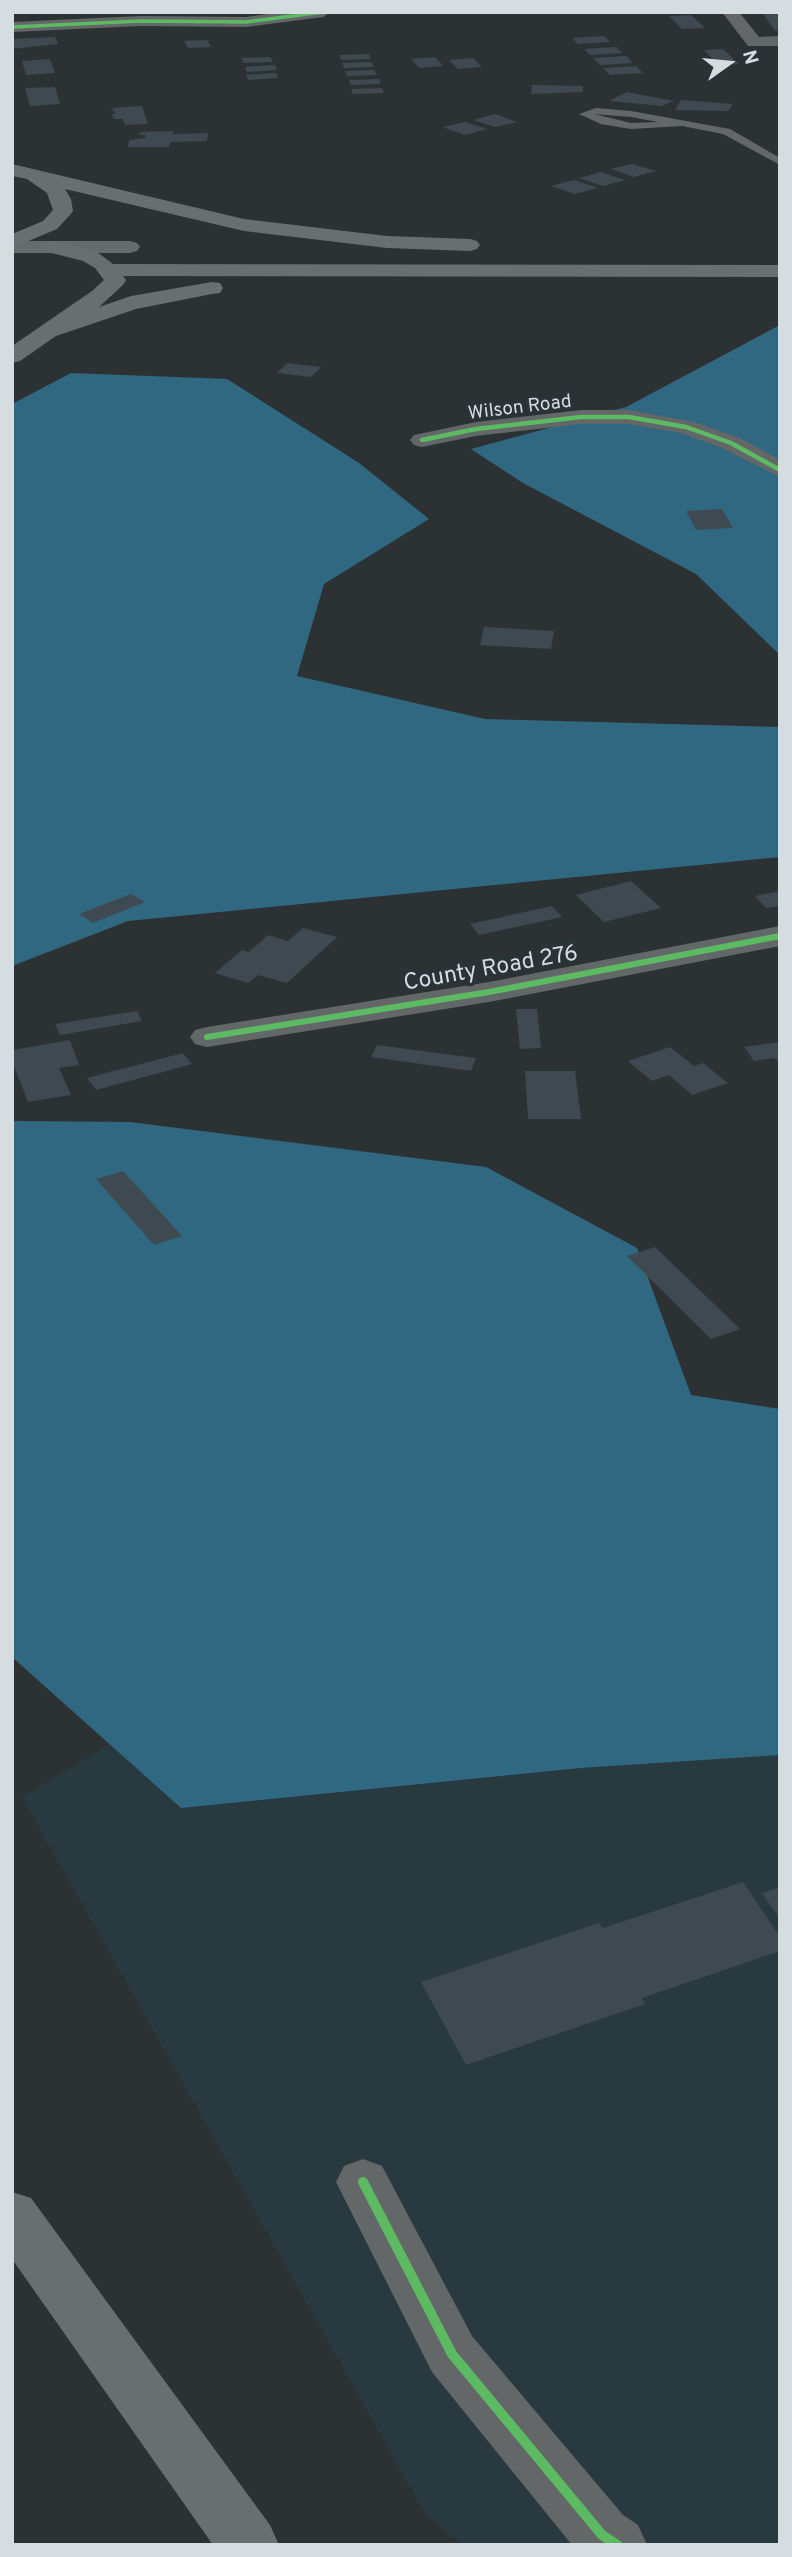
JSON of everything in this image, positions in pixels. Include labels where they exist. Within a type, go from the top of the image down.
[{"type":"highway","points":[[12,170],[244,225],[387,242],[484,246],[252,247]]},
{"type":"highway","points":[[12,244],[50,225],[63,211],[55,189],[33,174]]},
{"type":"highway","points":[[12,244],[51,247],[157,247]]},
{"type":"highway","points":[[12,356],[100,296],[115,280],[90,256],[51,247]]},
{"type":"highway","points":[[60,270],[780,271]]},
{"type":"highway","points":[[49,331],[89,316],[176,293],[306,277],[399,270]]},
{"type":"highway","points":[[12,2215],[249,2545]]},
{"type":"street","points":[[12,27],[127,21],[246,22],[323,12]]},
{"type":"street","points":[[730,12],[754,42],[780,41]]},
{"type":"street","name":"Wilson Road","points":[[422,440],[476,429],[581,417],[629,417],[686,427],[731,443],[780,470]]},
{"type":"street","name":"County Road 276","points":[[207,1037],[489,992],[780,936]]},
{"type":"street","points":[[363,2182],[452,2354],[602,2535],[617,2545]]},
{"type":"lane","points":[[679,124],[659,127],[631,126],[605,122],[584,114],[596,111],[631,114],[726,131],[780,162]]},
{"type":"shaded area","points":[[780,325],[780,655],[696,574],[523,483],[471,449],[626,407]]},
{"type":"shaded area","points":[[71,373],[227,379],[359,463],[429,519],[324,584],[297,676],[485,719],[780,727],[780,857],[128,921],[12,966],[12,404]]},
{"type":"shaded area","points":[[12,1121],[130,1122],[486,1167],[637,1248],[691,1395],[780,1409],[780,1755],[580,1768],[181,1808],[12,1657]]},
{"type":"shaded area","points":[[691,1395],[780,1409],[780,2545],[463,2545],[425,2514],[22,1797]]},
{"type":"building","points":[[762,12],[780,12],[780,31],[775,31]]},
{"type":"building","points":[[691,15],[705,28],[682,29],[669,16]]},
{"type":"building","points":[[604,36],[610,42],[578,44],[572,38]]},
{"type":"building","points":[[55,37],[58,44],[12,49],[12,39]]},
{"type":"building","points":[[207,40],[211,47],[188,48],[184,41]]},
{"type":"building","points":[[616,47],[622,53],[590,55],[584,49]]},
{"type":"building","points":[[723,49],[739,64],[719,65],[704,50]]},
{"type":"building","points":[[369,54],[371,59],[341,60],[339,55]]},
{"type":"building","points":[[626,56],[633,63],[600,65],[593,58]]},
{"type":"building","points":[[270,57],[273,62],[244,63],[241,58]]},
{"type":"building","points":[[435,57],[443,66],[419,68],[411,59]]},
{"type":"building","points":[[473,58],[482,67],[458,69],[449,60]]},
{"type":"building","points":[[50,59],[55,73],[26,75],[22,61]]},
{"type":"building","points":[[371,62],[374,67],[344,68],[342,63]]},
{"type":"building","points":[[275,65],[277,70],[247,72],[245,67]]},
{"type":"building","points":[[636,66],[643,73],[610,75],[603,68]]},
{"type":"building","points":[[374,70],[377,75],[347,76],[345,71]]},
{"type":"building","points":[[276,73],[278,78],[248,80],[246,75]]},
{"type":"building","points":[[379,79],[381,84],[351,85],[349,80]]},
{"type":"building","points":[[532,85],[583,86],[583,92],[531,94]]},
{"type":"building","points":[[55,87],[60,104],[30,106],[25,88]]},
{"type":"building","points":[[382,88],[384,93],[353,94],[351,89]]},
{"type":"building","points":[[627,92],[674,101],[662,106],[609,101]]},
{"type":"building","points":[[681,100],[733,104],[728,111],[675,110]]},
{"type":"building","points":[[142,106],[148,124],[125,125],[123,119],[114,119],[112,114],[116,114],[111,108]]},
{"type":"building","points":[[495,114],[517,122],[495,127],[473,120]]},
{"type":"building","points":[[465,122],[487,129],[465,135],[443,127]]},
{"type":"building","points":[[173,131],[173,134],[208,133],[207,141],[170,142],[169,147],[128,147],[129,140],[145,138],[146,135],[139,135],[140,132]]},
{"type":"building","points":[[632,164],[656,171],[634,177],[610,169]]},
{"type":"building","points":[[601,172],[625,180],[603,186],[579,178]]},
{"type":"building","points":[[574,180],[598,188],[575,194],[551,186]]},
{"type":"building","points":[[287,363],[321,367],[311,377],[277,373]]},
{"type":"building","points":[[722,509],[733,528],[696,530],[686,511]]},
{"type":"building","points":[[484,627],[554,631],[551,649],[480,645]]},
{"type":"building","points":[[631,881],[661,908],[604,922],[576,895]]},
{"type":"building","points":[[780,891],[780,906],[766,908],[755,896]]},
{"type":"building","points":[[131,894],[145,902],[93,923],[79,914]]},
{"type":"building","points":[[552,906],[562,917],[479,935],[470,924]]},
{"type":"building","points":[[303,928],[337,937],[287,983],[258,975],[248,983],[215,973],[242,950],[249,952],[268,935],[288,941]]},
{"type":"building","points":[[516,1009],[537,1009],[541,1048],[520,1049]]},
{"type":"building","points":[[137,1011],[142,1021],[60,1035],[55,1024]]},
{"type":"building","points":[[70,1040],[79,1065],[59,1068],[71,1095],[28,1102],[12,1061],[12,1050]]},
{"type":"building","points":[[780,1042],[780,1064],[775,1058],[754,1061],[744,1047]]},
{"type":"building","points":[[377,1045],[476,1058],[471,1071],[371,1057]]},
{"type":"building","points":[[670,1047],[694,1066],[703,1063],[728,1083],[692,1095],[669,1075],[652,1081],[628,1061]]},
{"type":"building","points":[[183,1053],[192,1064],[96,1090],[87,1078]]},
{"type":"building","points":[[525,1071],[575,1071],[581,1119],[528,1119]]},
{"type":"building","points":[[123,1171],[182,1236],[154,1245],[96,1179]]},
{"type":"building","points":[[655,1247],[740,1329],[711,1339],[627,1256]]},
{"type":"building","points":[[743,1882],[780,1937],[780,1951],[642,1998],[645,2004],[466,2065],[421,1982],[599,1923],[603,1928]]},
{"type":"building","points":[[780,1887],[780,1919],[762,1893]]},
{"type":"cycle path","points":[[12,27],[141,21],[246,22],[323,12]]},
{"type":"cycle path","points":[[422,440],[476,429],[581,417],[629,417],[686,427],[731,443],[780,470]]},
{"type":"cycle path","points":[[207,1037],[489,992],[780,936]]},
{"type":"cycle path","points":[[363,2182],[452,2354],[602,2535],[617,2545]]}]
